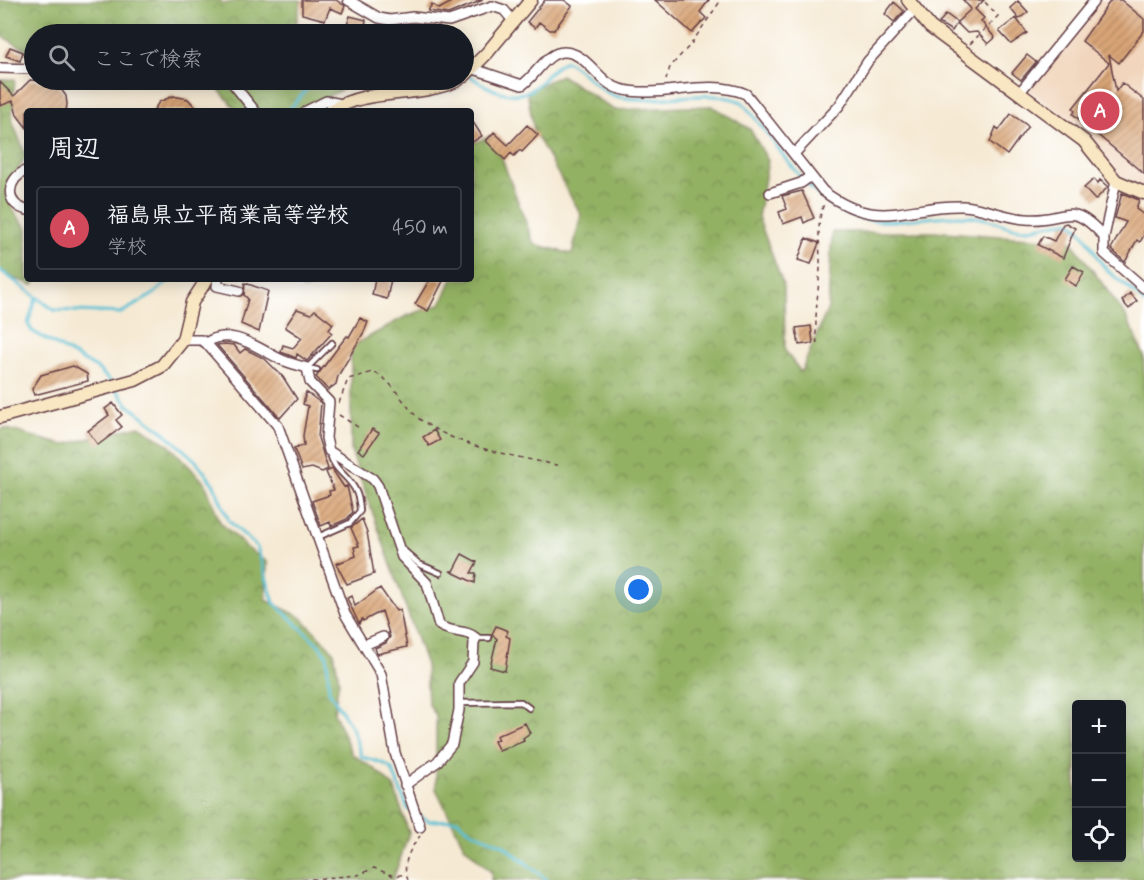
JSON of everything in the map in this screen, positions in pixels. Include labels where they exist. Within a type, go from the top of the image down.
[{"type":"street","points":[[348,0],[379,18],[390,20],[421,18],[448,21],[492,6],[504,10],[514,22]]},
{"type":"street","points":[[474,64],[514,22],[531,0]]},
{"type":"street","points":[[1020,92],[1095,0]]},
{"type":"street","points":[[794,154],[839,106],[868,61],[911,5],[930,27],[1084,141],[1116,181],[1144,193]]},
{"type":"street","points":[[474,76],[522,85],[531,79],[555,53],[564,52],[576,55],[605,82],[634,92],[717,86],[730,88],[746,94],[811,176],[829,195],[867,212],[885,215],[964,206],[1026,219],[1072,213],[1092,223],[1104,237]]},
{"type":"street","points":[[0,68],[24,69]]},
{"type":"street","points":[[238,90],[253,108]]},
{"type":"street","points":[[312,108],[326,101],[337,107],[369,94],[421,90]]},
{"type":"street","points":[[24,172],[14,178],[11,186],[14,201],[24,209]]},
{"type":"street","points":[[770,193],[801,183],[811,176]]},
{"type":"street","points":[[1116,181],[1104,237],[1104,253],[1144,288]]},
{"type":"street","points":[[0,417],[110,388],[148,375],[162,366],[183,340],[192,302],[205,282]]},
{"type":"street","points":[[218,282],[217,286],[221,288],[239,291]]},
{"type":"street","points":[[206,343],[217,336],[234,337],[278,358],[312,369],[310,382],[329,402],[326,438],[329,451],[375,482],[402,557],[427,583],[439,625],[452,632],[470,634],[476,638],[473,662],[459,683],[460,703],[452,744],[437,762],[405,785]]},
{"type":"street","points":[[183,340],[201,340],[206,343],[278,426],[345,614],[381,674],[395,753],[420,826]]},
{"type":"street","points":[[363,645],[383,637]]},
{"type":"lane","points":[[312,369],[332,343]]},
{"type":"lane","points":[[318,537],[350,523],[360,511],[355,487],[333,462],[329,451]]},
{"type":"lane","points":[[398,544],[414,561],[440,573]]},
{"type":"lane","points":[[476,638],[489,638]]},
{"type":"lane","points":[[460,703],[521,702],[529,708]]},
{"type":"path","points":[[658,90],[668,77],[670,67],[691,44],[721,0]]},
{"type":"path","points":[[963,51],[998,16],[983,0]]},
{"type":"path","points":[[817,344],[814,310],[820,271],[819,220],[829,195]]},
{"type":"path","points":[[339,404],[348,379],[372,372],[388,381],[423,422],[446,435],[501,454],[561,466]]},
{"type":"path","points":[[336,419],[337,413],[361,429]]},
{"type":"path","points":[[408,880],[406,874],[412,847],[421,835],[420,826]]},
{"type":"path","points":[[302,880],[358,875],[374,868],[394,876],[406,874]]},
{"type":"shaded area","points":[[1100,0],[1144,0],[1144,187],[1119,176],[1082,131],[1029,90]]},
{"type":"green space","points":[[0,0],[221,0],[223,4],[241,0],[301,0],[296,24],[24,24],[24,49],[0,35]]},
{"type":"green space","points":[[561,75],[614,110],[712,106],[750,129],[768,161],[758,217],[784,287],[785,351],[801,372],[828,308],[832,232],[945,232],[1071,241],[1126,316],[1144,356],[1144,880],[491,880],[492,873],[464,846],[436,789],[436,716],[428,703],[426,665],[351,451],[351,347],[406,316],[441,304],[451,282],[474,282],[474,143],[493,135],[534,244],[572,254],[581,215],[534,131],[527,91]]},
{"type":"green space","points":[[15,79],[12,120],[24,151],[24,160],[14,177],[9,193],[13,208],[24,224],[24,282],[7,276],[0,269],[0,80]]},
{"type":"green space","points":[[219,90],[340,90],[307,108],[234,108]]},
{"type":"green space","points":[[290,282],[326,282],[304,290]]},
{"type":"green space","points":[[139,426],[169,445],[205,483],[220,522],[246,547],[267,562],[266,600],[301,617],[334,652],[339,680],[334,712],[352,754],[376,770],[394,787],[409,833],[393,880],[0,880],[0,431],[4,428],[63,445]]},
{"type":"building","points":[[302,0],[336,0],[345,6],[342,13],[330,8],[325,20],[302,14]]},
{"type":"building","points":[[449,0],[483,0],[448,14],[428,11],[432,4],[439,9],[450,3]]},
{"type":"building","points":[[545,0],[564,0],[572,6],[554,30],[550,30],[539,22],[535,28],[527,22]]},
{"type":"building","points":[[655,0],[709,0],[700,12],[706,18],[692,33]]},
{"type":"building","points":[[963,0],[984,0],[975,9],[984,18],[981,21],[995,38],[988,44],[977,32],[967,33],[957,23],[952,31],[939,23],[946,14],[957,22],[971,9]]},
{"type":"building","points":[[1111,0],[1121,0],[1144,19],[1144,31],[1119,63],[1109,55],[1116,91],[1122,83],[1144,100],[1144,174],[1073,114],[1075,111],[1073,108],[1109,63],[1082,41]]},
{"type":"building","points":[[1018,1],[1028,12],[1019,19],[1010,8]]},
{"type":"building","points":[[894,2],[904,11],[894,22],[885,14]]},
{"type":"building","points":[[350,16],[366,20],[365,24],[347,24]]},
{"type":"building","points":[[1016,18],[1027,33],[1011,44],[999,31]]},
{"type":"building","points":[[10,47],[23,52],[20,61],[6,56]]},
{"type":"building","points":[[1027,55],[1036,62],[1021,80],[1012,73]]},
{"type":"building","points":[[0,82],[14,96],[24,86],[24,90],[62,90],[66,96],[66,108],[24,108],[24,124],[17,115],[13,101],[0,106]]},
{"type":"building","points":[[173,96],[188,99],[196,108],[155,108],[159,102]]},
{"type":"building","points":[[1011,114],[1028,126],[1007,155],[990,142],[996,127],[999,130]]},
{"type":"building","points":[[474,124],[482,136],[474,141]]},
{"type":"building","points":[[527,125],[538,135],[522,152],[520,150],[514,156],[511,153],[505,160],[486,141],[494,132],[508,145]]},
{"type":"building","points":[[1094,179],[1098,183],[1100,180],[1108,187],[1095,200],[1084,188]]},
{"type":"building","points":[[802,191],[814,218],[804,223],[802,217],[783,224],[779,212],[787,209],[782,196]]},
{"type":"building","points":[[1122,193],[1139,200],[1136,209],[1144,215],[1144,235],[1140,242],[1137,240],[1125,262],[1111,249],[1126,222],[1115,218]]},
{"type":"building","points":[[1066,223],[1075,228],[1063,258],[1038,245],[1043,236],[1054,241],[1063,224]]},
{"type":"building","points":[[806,238],[819,243],[811,264],[798,260]]},
{"type":"building","points":[[1073,266],[1084,272],[1076,286],[1065,279]]},
{"type":"building","points":[[374,282],[390,282],[387,299],[372,295]]},
{"type":"building","points":[[428,282],[442,282],[428,311],[415,304]]},
{"type":"building","points":[[245,283],[268,291],[259,332],[241,324],[248,299],[244,295]]},
{"type":"building","points":[[1130,293],[1137,301],[1129,309],[1122,301]]},
{"type":"building","points":[[297,309],[311,314],[315,310],[333,324],[329,330],[332,333],[307,361],[297,354],[296,358],[281,352],[283,345],[293,348],[302,338],[285,327]]},
{"type":"building","points":[[360,318],[368,322],[364,332],[338,376],[336,384],[328,390],[316,377],[342,342],[347,336],[349,337]]},
{"type":"building","points":[[811,326],[813,343],[799,345],[796,328]]},
{"type":"building","points":[[217,345],[234,345],[240,353],[245,349],[265,359],[283,377],[297,399],[280,418]]},
{"type":"building","points":[[73,366],[87,374],[88,381],[34,395],[32,389],[41,375]]},
{"type":"building","points":[[306,392],[321,403],[318,438],[328,469],[322,472],[312,468],[302,470],[294,449],[304,445],[303,436],[308,406],[303,404]]},
{"type":"building","points":[[113,403],[122,415],[116,420],[122,427],[98,445],[88,431],[109,415],[105,409]]},
{"type":"building","points":[[372,429],[379,433],[364,454],[358,450]]},
{"type":"building","points":[[434,430],[440,440],[429,446],[423,437]]},
{"type":"building","points":[[332,469],[344,487],[347,486],[353,512],[347,519],[331,526],[330,522],[321,526],[312,501],[330,495],[329,491],[334,490],[326,472]]},
{"type":"building","points":[[362,519],[367,532],[374,574],[347,584],[336,564],[356,556],[354,547],[359,546],[351,528]]},
{"type":"building","points":[[462,554],[477,562],[471,573],[476,573],[475,583],[450,571],[453,571]]},
{"type":"building","points":[[380,588],[396,611],[400,610],[407,647],[377,654],[375,648],[386,643],[390,637],[382,611],[363,621],[362,619],[359,624],[347,598],[352,596],[355,606]]},
{"type":"building","points":[[496,626],[508,631],[506,636],[510,638],[505,671],[490,667],[497,639],[492,634]]},
{"type":"building","points":[[525,723],[530,733],[523,738],[524,741],[499,751],[494,741],[498,739],[496,736]]},
{"type":"waterway","points":[[474,79],[492,89],[518,94],[534,88],[556,66],[566,61],[605,91],[619,97],[650,99],[712,96],[742,102],[798,173],[818,195],[837,209],[856,217],[876,221],[959,216],[986,219],[1020,229],[1071,222],[1083,234],[1108,271],[1144,303]]},
{"type":"waterway","points":[[291,108],[306,90]]},
{"type":"waterway","points":[[0,270],[54,310],[121,313],[154,294],[167,282]]},
{"type":"waterway","points":[[36,298],[28,324],[32,331],[98,369],[112,383]]},
{"type":"waterway","points":[[115,388],[128,405],[165,433],[196,461],[214,485],[229,521],[257,547],[274,603],[318,644],[327,656],[329,691],[352,728],[362,757],[383,763],[392,769],[408,809],[412,811]]},
{"type":"waterway","points":[[420,816],[429,821],[457,820],[471,831],[503,845],[547,880]]},
{"type":"place","name":"福島県立平商業高等学校","points":[[1100,111]]}]
